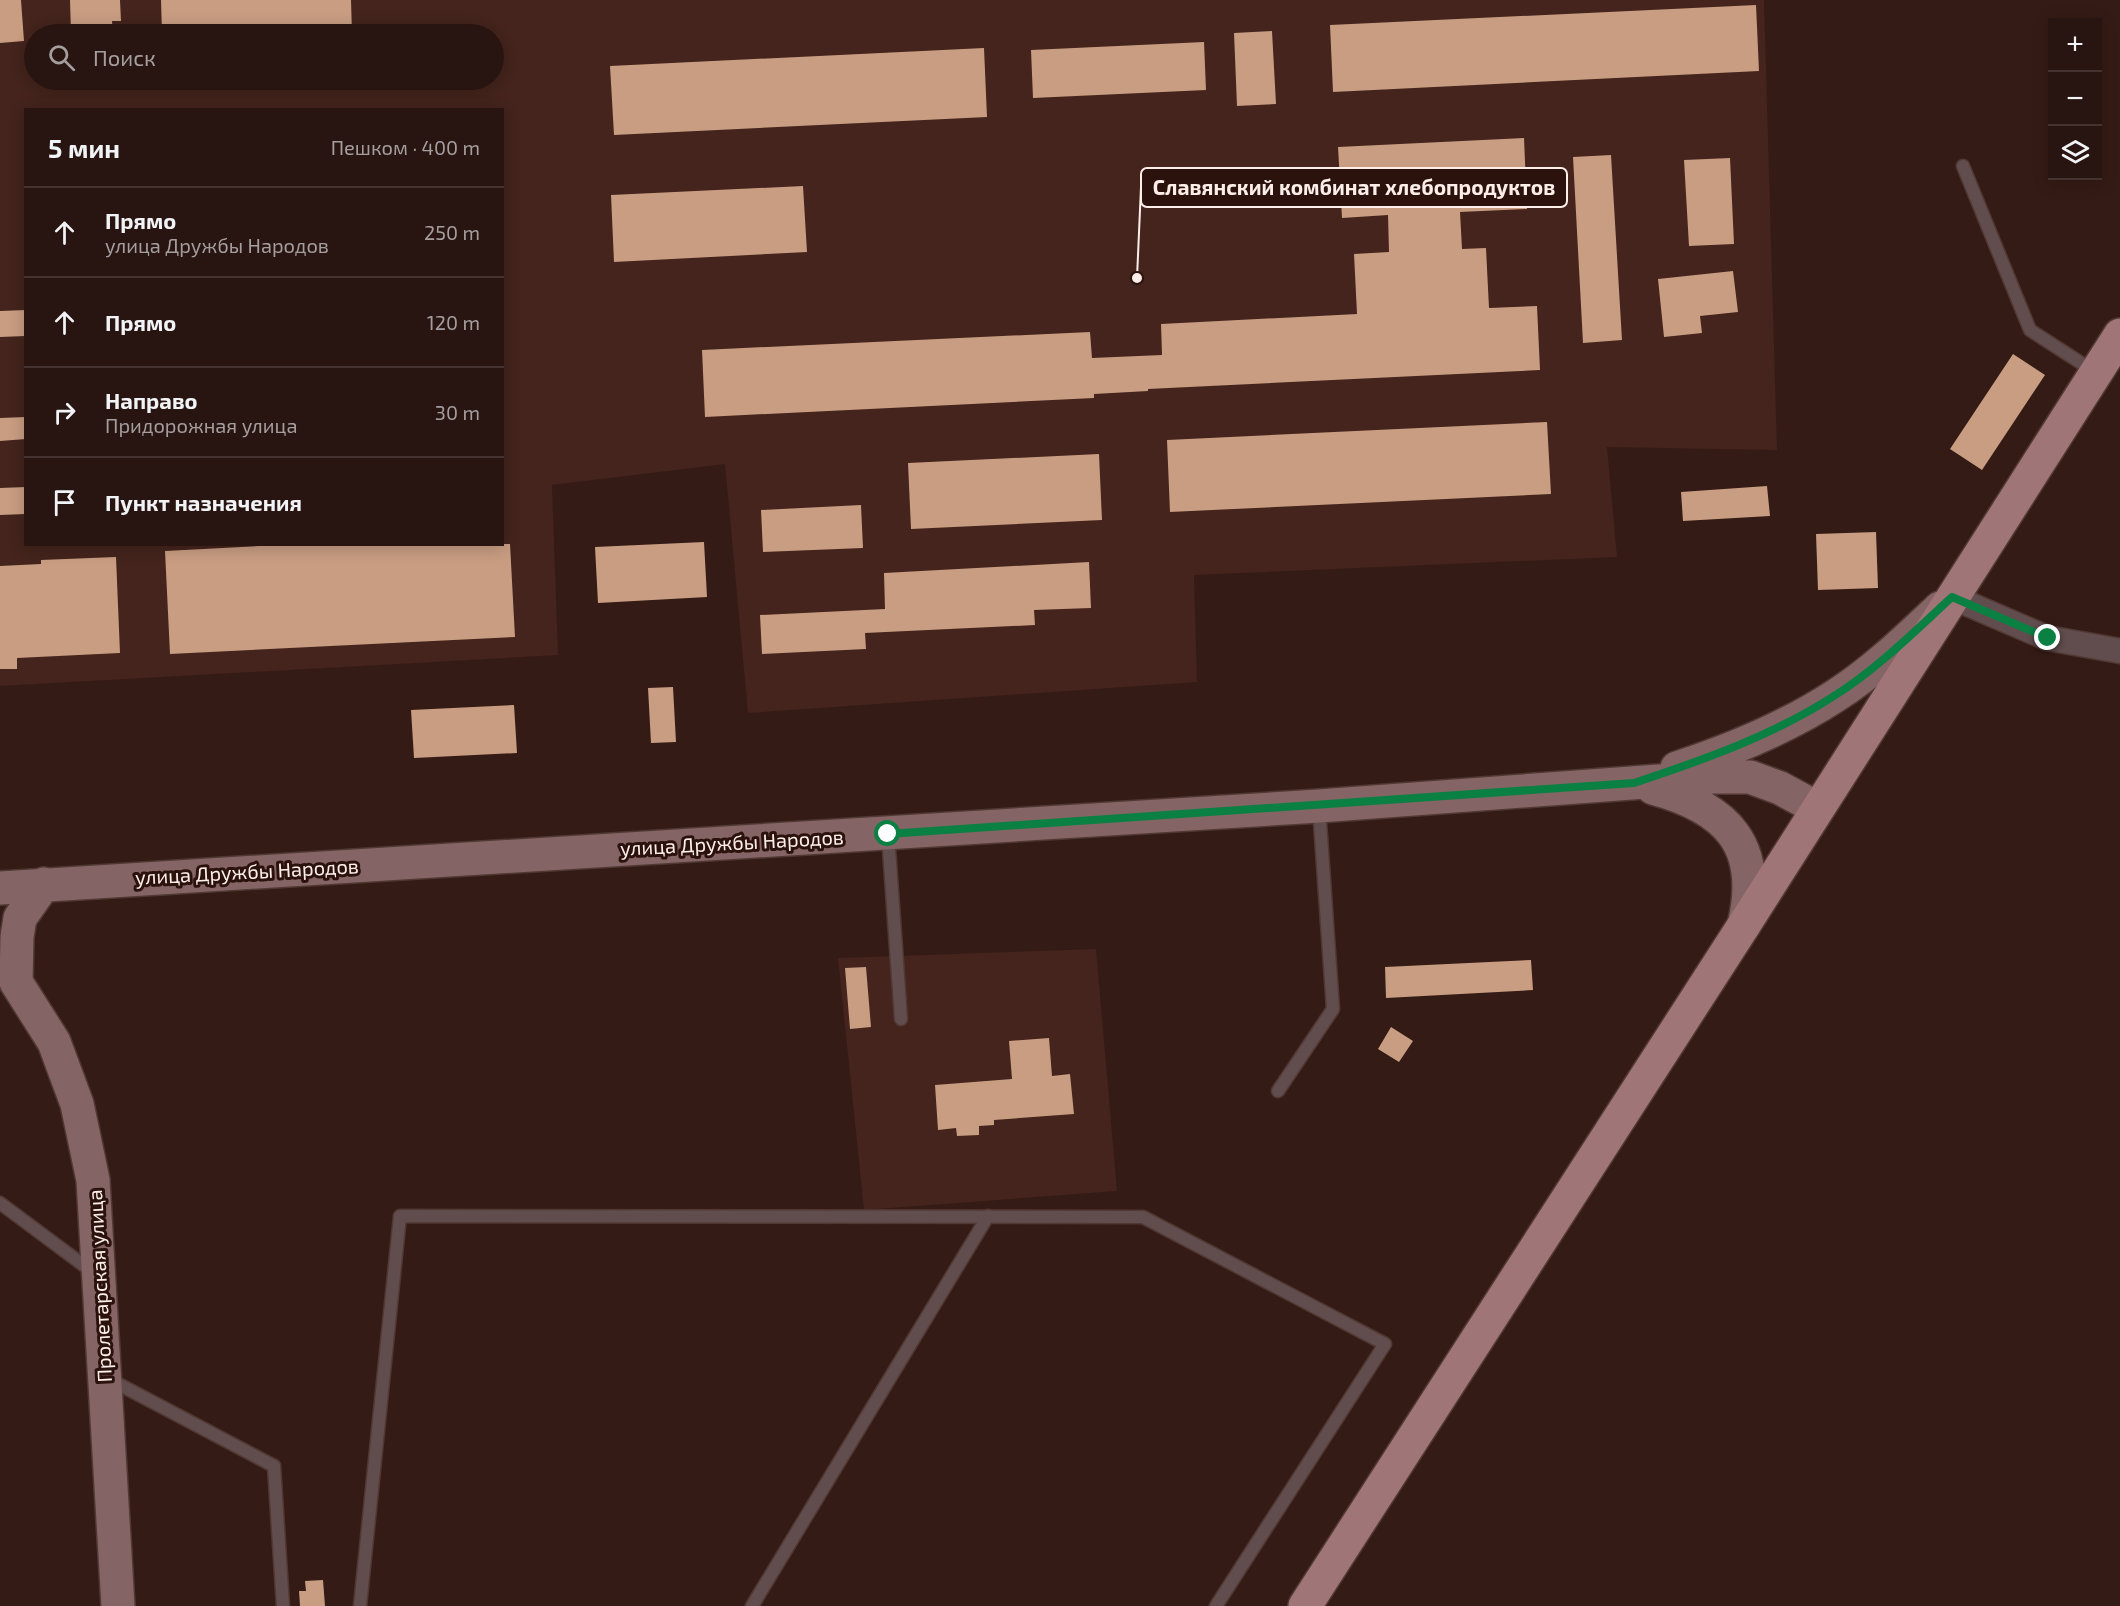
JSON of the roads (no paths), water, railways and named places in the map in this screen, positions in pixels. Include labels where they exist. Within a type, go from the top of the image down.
[{"type":"main road","points":[[1305,1606],[1744,925],[2120,335]]},
{"type":"street","points":[[1634,783],[1714,756],[1783,726],[1836,696],[1897,648],[1952,597],[2048,638],[2120,651]]},
{"type":"street","name":"улица Дружбы Народов","points":[[0,888],[888,834],[1750,777],[1780,788],[1817,808]]},
{"type":"street","points":[[1634,783],[1687,797],[1722,819],[1740,845],[1749,870],[1751,896],[1744,925]]},
{"type":"street","name":"Пролетарская улица","points":[[44,884],[20,918],[8,976],[54,1042],[77,1104],[93,1180],[118,1606]]},
{"type":"lane","points":[[1964,166],[2030,330],[2096,372]]},
{"type":"lane","points":[[1278,1091],[1333,1009],[1319,806]]},
{"type":"lane","points":[[888,834],[901,1019]]},
{"type":"lane","points":[[0,1203],[98,1275]]},
{"type":"lane","points":[[360,1606],[400,1216],[1143,1216],[1385,1344],[1216,1606]]},
{"type":"lane","points":[[752,1606],[988,1216]]},
{"type":"lane","points":[[105,1377],[274,1466],[283,1606]]},
{"type":"place","name":"Славянский комбинат хлебопродуктов","points":[[1137,278]]}]
